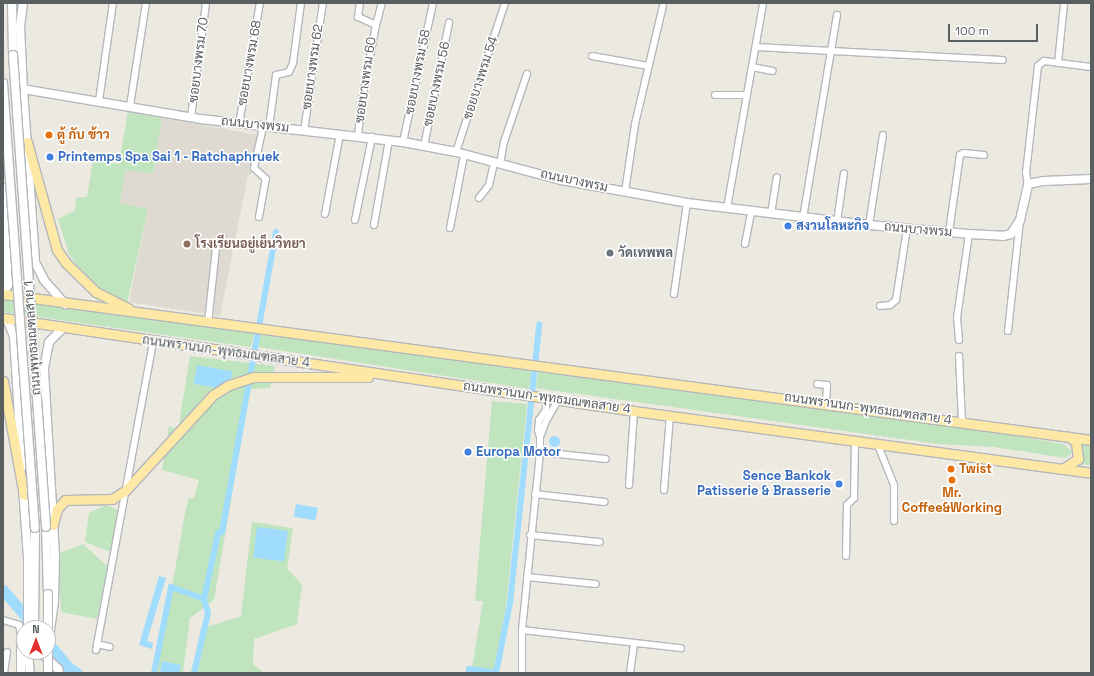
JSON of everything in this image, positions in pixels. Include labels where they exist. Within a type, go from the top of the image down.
[{"type":"main road","name":"ถนนพุทธมณฑลสาย 1","points":[[12,3],[13,54],[49,526],[49,620]]},
{"type":"main road","points":[[17,3],[20,26],[35,262],[44,280],[65,304]]},
{"type":"main road","points":[[20,26],[23,3]]},
{"type":"main road","name":"ถนนพุทธมณฑลสาย 1","points":[[3,83],[35,528],[36,590],[34,620]]},
{"type":"main road","name":"ถนนบางพรม","points":[[23,90],[240,124],[372,137],[404,142],[460,153],[561,180],[625,192],[751,212],[869,226],[1003,236],[1011,234],[1020,220],[1028,184]]},
{"type":"main road","points":[[27,142],[57,250],[66,263],[96,292],[110,301],[142,314]]},
{"type":"main road","points":[[1028,184],[1044,181],[1091,179]]},
{"type":"main road","points":[[3,188],[8,285],[3,294]]},
{"type":"main road","points":[[5,221],[14,233],[22,234],[31,229],[33,224]]},
{"type":"main road","name":"ถนนพรานนก-พุทธมณฑลสาย 4","points":[[3,294],[65,304],[826,403],[1091,440]]},
{"type":"main road","points":[[5,318],[14,336],[28,557],[28,620]]},
{"type":"main road","name":"ถนนพรานนก-พุทธมณฑลสาย 4","points":[[5,318],[253,356],[634,411],[1064,468],[1091,473]]},
{"type":"main road","points":[[51,620],[54,602],[49,526],[44,354],[49,342],[64,327]]},
{"type":"main road","points":[[49,526],[57,509],[65,500],[112,500],[125,491],[214,395],[248,378],[398,377]]},
{"type":"main road","points":[[3,382],[24,495]]},
{"type":"main road","points":[[17,392],[25,385],[35,384],[45,395]]},
{"type":"main road","points":[[1064,468],[1078,459],[1076,442],[1068,436]]},
{"type":"main road","points":[[21,673],[22,660]]},
{"type":"main road","points":[[29,660],[31,673]]},
{"type":"main road","points":[[31,673],[32,660]]},
{"type":"main road","name":"ถนนพุทธมณฑลสาย 1","points":[[48,660],[48,673]]},
{"type":"main road","points":[[48,660],[58,669],[59,673]]},
{"type":"street","points":[[99,101],[113,3]]},
{"type":"street","points":[[130,106],[146,3]]},
{"type":"street","name":"ซอยบางพรม 70","points":[[191,117],[206,3]]},
{"type":"street","name":"ซอยบางพรม 68","points":[[240,124],[260,3]]},
{"type":"street","points":[[268,127],[276,75],[289,72],[293,63],[301,3]]},
{"type":"street","name":"ซอยบางพรม 62","points":[[304,131],[323,3]]},
{"type":"street","name":"ซอยบางพรม 60","points":[[360,3],[358,17],[376,25]]},
{"type":"street","name":"ซอยบางพรม 60","points":[[358,136],[361,105],[376,25],[382,3]]},
{"type":"street","name":"ซอยบางพรม 58","points":[[404,142],[433,3]]},
{"type":"street","name":"ซอยบางพรม 54","points":[[450,228],[460,153],[505,3]]},
{"type":"street","points":[[727,208],[763,3]]},
{"type":"street","points":[[1058,63],[1064,4]]},
{"type":"street","points":[[625,192],[635,124],[662,6]]},
{"type":"street","points":[[803,218],[837,15]]},
{"type":"street","name":"ซอยบางพรม 56","points":[[424,146],[449,23]]},
{"type":"street","points":[[756,47],[1003,60]]},
{"type":"street","points":[[592,56],[648,66]]},
{"type":"street","points":[[1028,184],[1026,173],[1038,66],[1044,61],[1091,67]]},
{"type":"street","points":[[752,67],[773,71]]},
{"type":"street","points":[[479,198],[489,185],[527,74]]},
{"type":"street","points":[[259,217],[266,179],[254,168],[268,127],[279,79]]},
{"type":"street","points":[[715,95],[747,95]]},
{"type":"street","points":[[325,214],[340,134]]},
{"type":"street","points":[[869,226],[883,135]]},
{"type":"street","points":[[355,220],[372,137]]},
{"type":"street","points":[[374,225],[389,140]]},
{"type":"street","points":[[949,232],[960,155],[964,153],[984,155]]},
{"type":"street","points":[[837,222],[844,173]]},
{"type":"street","points":[[771,214],[777,177]]},
{"type":"street","points":[[674,294],[687,203]]},
{"type":"street","points":[[744,244],[751,212]]},
{"type":"street","points":[[1008,331],[1020,220]]},
{"type":"street","points":[[880,306],[890,305],[896,300],[907,228]]},
{"type":"street","points":[[959,340],[957,318],[969,234]]},
{"type":"street","points":[[208,322],[216,248]]},
{"type":"street","points":[[110,647],[97,647],[153,341]]},
{"type":"street","points":[[959,356],[962,422]]},
{"type":"street","points":[[817,384],[827,385],[826,403]]},
{"type":"street","points":[[522,673],[522,630],[530,535],[540,452],[540,437],[538,430],[539,420],[546,410],[546,398]]},
{"type":"street","points":[[540,437],[546,421],[558,400]]},
{"type":"street","points":[[629,485],[634,411]]},
{"type":"street","points":[[664,490],[670,416]]},
{"type":"street","points":[[846,556],[847,505],[854,498],[855,440]]},
{"type":"street","points":[[877,443],[894,485],[894,521]]},
{"type":"street","points":[[540,452],[606,459]]},
{"type":"street","points":[[535,494],[605,502]]},
{"type":"street","points":[[530,535],[600,542]]},
{"type":"street","points":[[527,577],[596,584]]},
{"type":"street","points":[[3,620],[16,624]]},
{"type":"street","points":[[522,630],[681,648]]},
{"type":"street","points":[[630,673],[634,643]]},
{"type":"street","points":[[4,673],[7,652]]},
{"type":"shaded area","name":"โรงเรียนอยู่เย็นวิทยา","points":[[162,118],[259,135],[251,175],[248,175],[220,316],[129,302],[148,209],[120,203],[125,170],[153,174]]},
{"type":"green space","points":[[128,111],[162,118],[153,174],[125,170],[120,203],[148,209],[127,304],[109,301],[83,274],[69,254],[58,219],[75,211],[76,198],[87,197],[93,160],[119,164]]},
{"type":"green space","points":[[3,300],[254,333],[251,347],[3,312]]},
{"type":"green space","points":[[260,335],[532,368],[529,389],[258,347]]},
{"type":"green space","points":[[190,356],[275,366],[270,388],[250,389],[214,600],[190,618],[183,673],[157,673],[185,513],[189,498],[194,498],[199,480],[162,470],[169,426],[178,430]]},
{"type":"green space","points":[[538,370],[977,429],[1063,444],[1073,452],[1066,458],[994,447],[939,444],[536,388]]},
{"type":"green space","points":[[492,401],[527,404],[506,605],[495,672],[472,668],[483,601],[475,601]]},
{"type":"green space","points":[[1081,444],[1091,445],[1091,465],[1079,464],[1082,457]]},
{"type":"green space","points":[[106,505],[120,511],[111,552],[85,542],[89,513]]},
{"type":"green space","points":[[252,522],[293,528],[287,568],[302,585],[297,624],[254,639],[253,664],[264,673],[191,673],[201,629],[241,616]]},
{"type":"green space","points":[[83,544],[108,567],[97,619],[61,612],[58,554]]},
{"type":"water","points":[[197,365],[232,371],[229,390],[194,384]]},
{"type":"water","points":[[554,435],[558,437],[560,441],[558,445],[554,447],[550,445],[548,441],[550,437]]},
{"type":"water","points":[[296,504],[318,508],[315,521],[294,517]]},
{"type":"water","points":[[257,527],[288,531],[284,562],[253,558]]},
{"type":"water","points":[[159,576],[166,578],[147,641],[153,643],[152,649],[139,645]]},
{"type":"water","points":[[162,661],[181,665],[179,673],[160,673]]},
{"type":"waterway","points":[[154,673],[171,587],[204,599],[218,533],[222,532],[276,232]]},
{"type":"waterway","points":[[469,673],[469,669],[496,673],[510,603],[539,325]]},
{"type":"waterway","points":[[3,590],[29,620]]},
{"type":"waterway","points":[[194,673],[208,613],[204,599]]},
{"type":"waterway","points":[[56,653],[69,668],[77,673]]},
{"type":"place","name":"ตู้ กับ ข้าว","points":[[49,135]]},
{"type":"place","name":"Printemps Spa Sai 1 - Ratchaphruek","points":[[50,157]]},
{"type":"place","name":"สงวนโลหะกิจ","points":[[788,226]]},
{"type":"place","name":"โรงเรียนอยู่เย็นวิทยา","points":[[187,244]]},
{"type":"place","name":"วัดเทพพล","points":[[610,253]]},
{"type":"place","name":"Europa Motor","points":[[468,452]]},
{"type":"place","name":"Twist","points":[[951,469]]},
{"type":"place","name":"Mr. Coffee&Working","points":[[952,480]]},
{"type":"place","name":"Sence Bankok Patisserie & Brasserie","points":[[839,484]]}]
